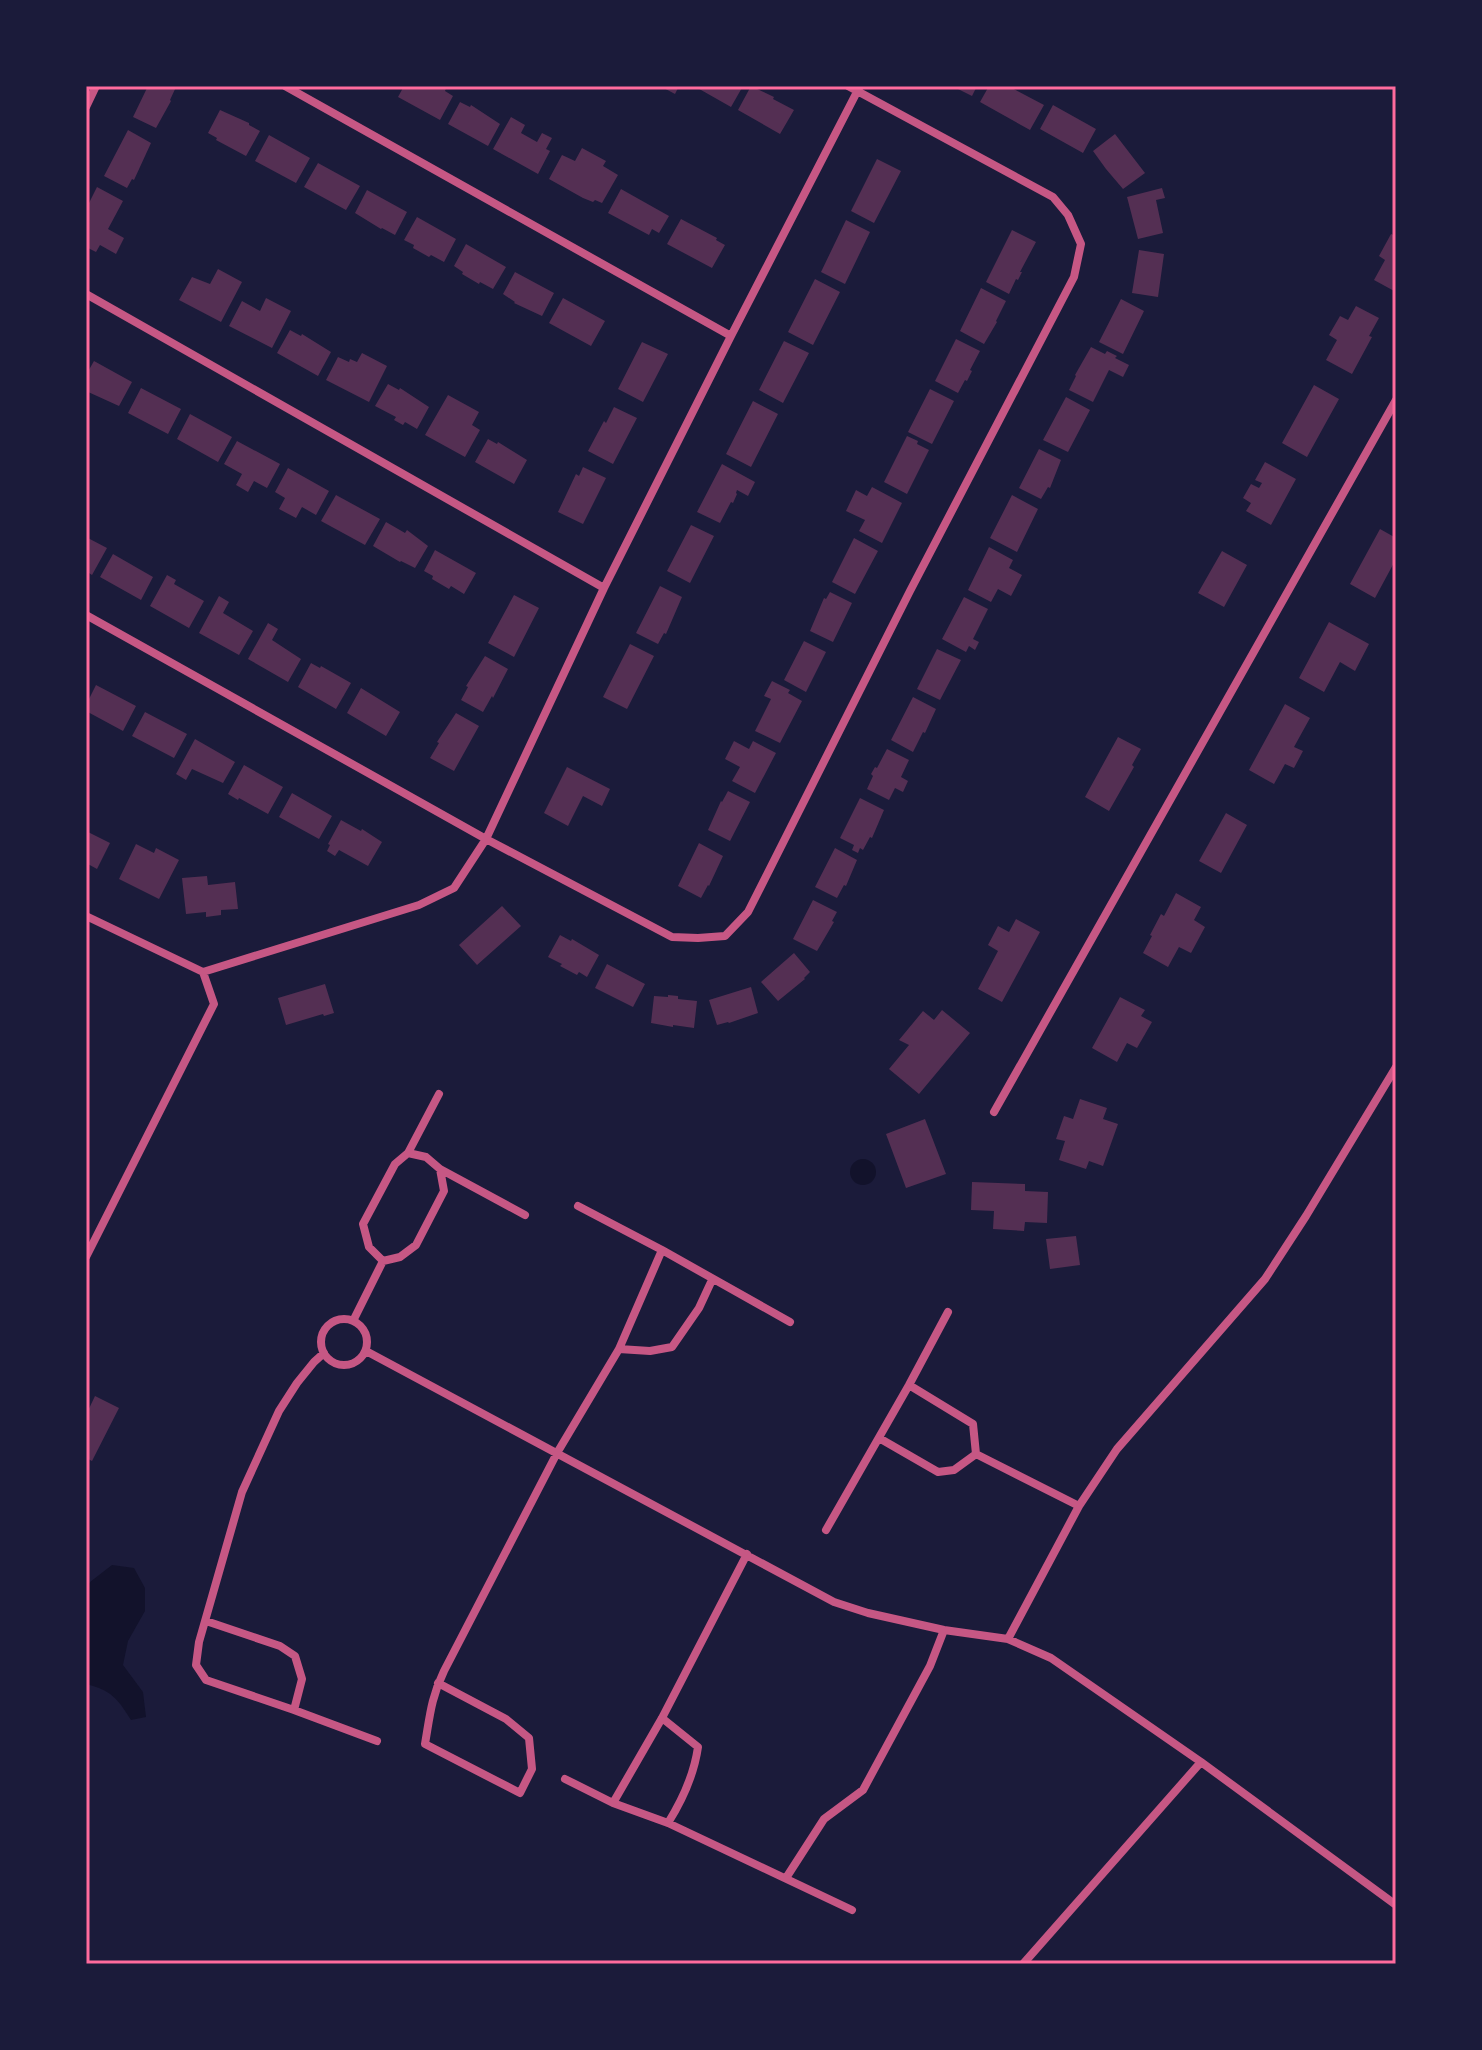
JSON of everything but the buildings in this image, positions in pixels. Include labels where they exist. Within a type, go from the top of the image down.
[{"type":"street","points":[[86,107],[96,86]]},
{"type":"street","points":[[285,86],[731,336]]},
{"type":"street","points":[[86,615],[486,839],[672,937],[725,936],[748,912],[917,577],[1074,277],[1081,244],[1068,215],[1053,197],[859,89],[848,86]]},
{"type":"street","points":[[86,916],[203,972],[419,905],[454,888],[486,839],[604,588],[859,89]]},
{"type":"street","points":[[86,294],[604,588]]},
{"type":"street","points":[[994,1112],[1396,400]]},
{"type":"street","points":[[86,1257],[214,1004],[203,972]]},
{"type":"street","points":[[1008,1639],[1079,1506],[1117,1449],[1265,1279],[1396,1067]]},
{"type":"street","points":[[383,1261],[369,1247],[363,1224],[395,1164],[408,1153],[439,1094]]},
{"type":"street","points":[[408,1153],[426,1157],[440,1169],[525,1215]]},
{"type":"street","points":[[383,1261],[400,1257],[416,1245],[444,1191],[440,1169]]},
{"type":"street","points":[[578,1206],[790,1322]]},
{"type":"street","points":[[438,1683],[506,1719],[529,1738],[532,1769],[520,1793],[425,1744],[433,1693],[438,1683],[557,1453],[619,1349],[662,1250]]},
{"type":"street","points":[[353,1321],[383,1261]]},
{"type":"street","points":[[619,1349],[650,1351],[672,1347],[699,1308],[712,1280]]},
{"type":"street","points":[[826,1530],[948,1312]]},
{"type":"street","points":[[338,1320],[353,1321],[367,1337],[366,1351],[356,1362],[348,1365],[333,1362],[324,1353],[321,1343],[326,1328],[338,1320]]},
{"type":"street","points":[[366,1351],[834,1602],[944,1630],[1008,1639],[1051,1658],[1201,1762],[1396,1905]]},
{"type":"street","points":[[324,1353],[297,1383],[279,1411],[242,1492],[199,1642],[196,1665],[206,1680],[377,1741]]},
{"type":"street","points":[[909,1385],[973,1424],[976,1454]]},
{"type":"street","points":[[879,1438],[938,1472],[954,1470],[976,1454]]},
{"type":"street","points":[[976,1454],[1079,1506]]},
{"type":"street","points":[[613,1803],[662,1718],[747,1554]]},
{"type":"street","points":[[206,1621],[280,1646],[295,1656],[302,1679],[294,1710]]},
{"type":"street","points":[[786,1878],[824,1819],[863,1790],[930,1666],[944,1630]]},
{"type":"street","points":[[662,1718],[698,1747],[695,1769],[668,1823]]},
{"type":"street","points":[[1023,1964],[1201,1762]]},
{"type":"street","points":[[565,1779],[613,1803],[668,1823],[852,1910]]},
{"type":"shaded area","points":[[863,1159],[872,1163],[876,1172],[872,1181],[863,1185],[854,1181],[850,1172],[854,1163]]},
{"type":"shaded area","points":[[112,1565],[134,1568],[145,1588],[145,1611],[128,1641],[123,1665],[143,1692],[146,1717],[131,1720],[113,1696],[86,1684],[86,1588]]}]
